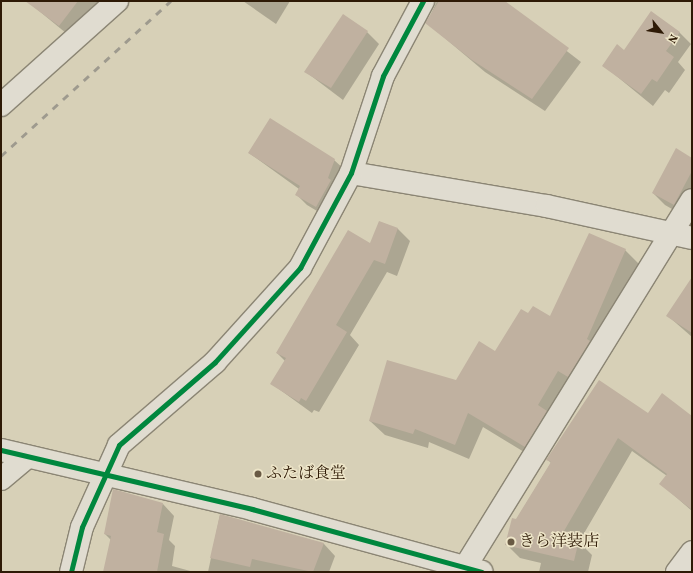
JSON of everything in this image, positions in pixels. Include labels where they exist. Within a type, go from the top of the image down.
[{"type":"street","points":[[1,105],[117,1]]},
{"type":"street","points":[[71,572],[82,527],[106,477],[119,445],[215,362],[300,268],[351,173],[383,76],[423,1]]},
{"type":"street","points":[[351,173],[547,206],[682,235]]},
{"type":"street","points":[[1,450],[26,458],[106,477],[252,509],[470,570],[682,235],[692,200]]},
{"type":"street","points":[[1,479],[26,458]]},
{"type":"street","points":[[677,572],[692,552]]},
{"type":"building","points":[[25,1],[78,1],[59,26]]},
{"type":"building","points":[[439,1],[505,1],[569,48],[532,99],[472,60],[425,23]]},
{"type":"building","points":[[651,11],[680,32],[666,51],[674,57],[657,82],[652,79],[641,94],[602,66],[617,44],[624,50]]},
{"type":"building","points":[[343,14],[368,31],[331,88],[304,72]]},
{"type":"building","points":[[270,118],[335,159],[328,178],[331,180],[316,207],[295,195],[300,186],[248,153]]},
{"type":"building","points":[[676,148],[692,158],[692,171],[674,205],[652,193]]},
{"type":"building","points":[[379,221],[398,228],[385,264],[374,260],[336,325],[347,332],[306,401],[301,398],[299,402],[270,384],[286,358],[276,353],[348,230],[370,243]]},
{"type":"building","points":[[589,233],[626,249],[587,339],[590,341],[568,377],[558,371],[538,405],[547,411],[525,447],[468,413],[455,445],[415,429],[413,434],[369,421],[387,360],[456,380],[479,341],[495,351],[521,309],[528,313],[533,306],[550,316]]},
{"type":"building","points":[[692,277],[692,333],[666,316]]},
{"type":"building","points":[[599,380],[648,413],[662,393],[692,416],[692,510],[659,484],[667,474],[618,438],[564,531],[571,532],[569,538],[579,540],[574,561],[505,545],[512,518],[516,519],[551,462],[546,460]]},
{"type":"building","points":[[113,489],[163,503],[157,532],[164,534],[157,572],[103,572],[111,536],[104,534]]},
{"type":"building","points":[[220,514],[324,543],[313,572],[252,559],[250,567],[210,558]]},
{"type":"railway","points":[[1,156],[171,1]]},
{"type":"cycle path","points":[[71,572],[82,527],[119,445],[215,362],[300,268],[351,173],[383,76],[423,1]]},
{"type":"cycle path","points":[[1,450],[252,509],[482,572]]},
{"type":"place","name":"ふたば食堂","points":[[258,474]]},
{"type":"place","name":"きら洋装店","points":[[511,542]]}]
